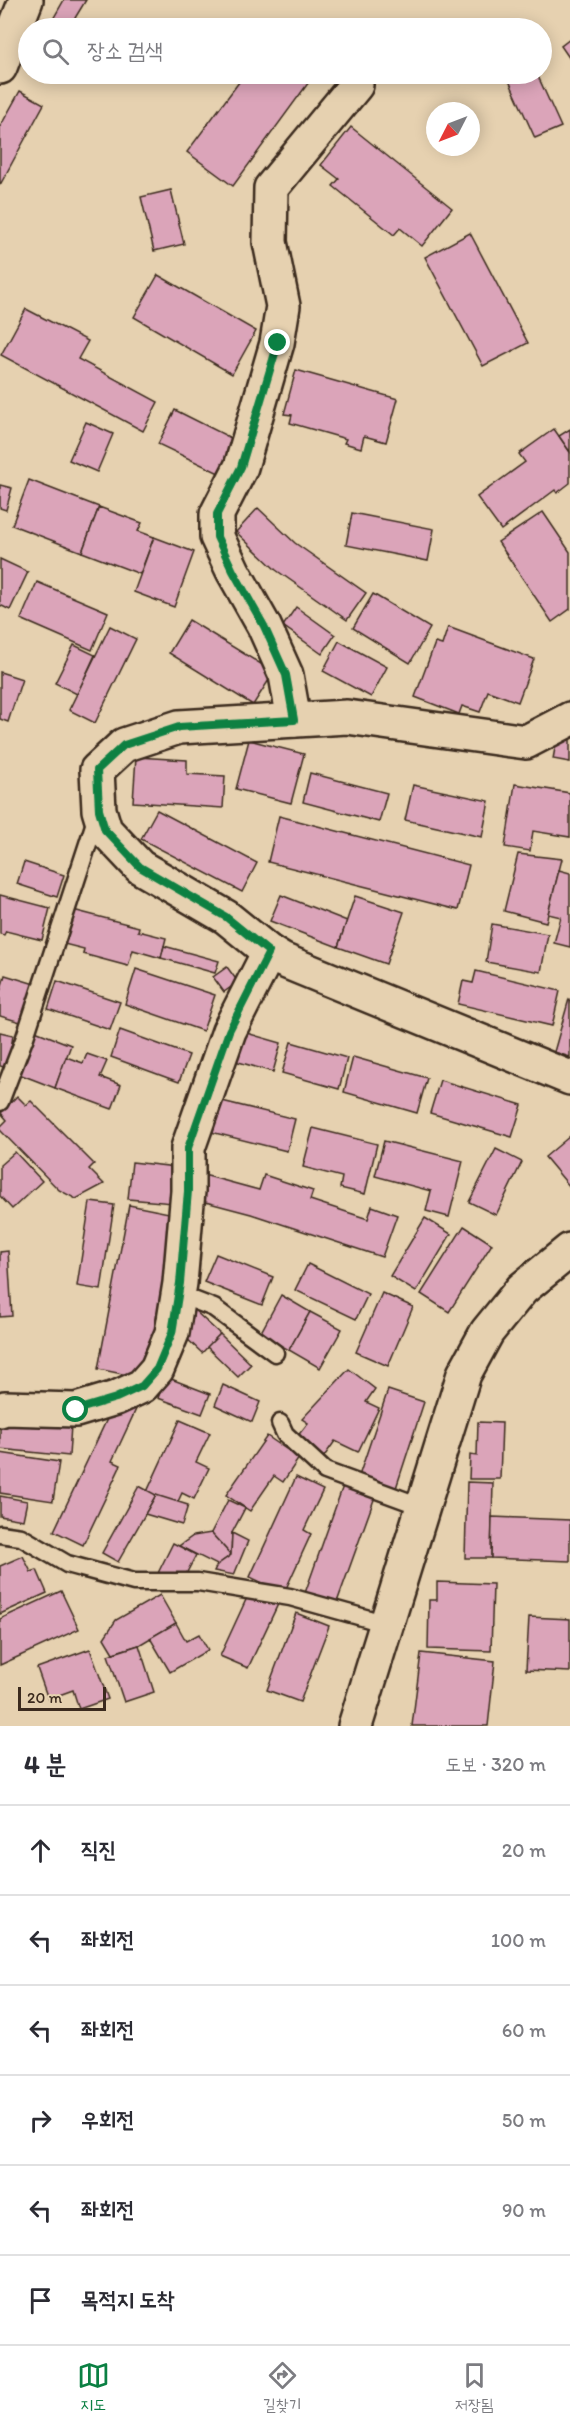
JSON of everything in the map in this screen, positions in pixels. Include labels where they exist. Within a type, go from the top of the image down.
[{"type":"street","points":[[19,18],[26,0]]},
{"type":"street","points":[[0,67],[18,21]]},
{"type":"street","points":[[294,720],[286,675],[264,626],[217,537],[217,514],[241,467],[278,343],[283,306],[270,242],[271,188],[356,86]]},
{"type":"street","points":[[570,719],[526,742],[347,717],[179,727],[124,745],[97,770],[99,810],[105,830],[140,867],[226,917],[269,952],[282,960],[570,1078]]},
{"type":"street","points":[[0,1410],[5,1408],[76,1410],[116,1398],[142,1386],[157,1369],[172,1333],[178,1294],[188,1191],[188,1148],[229,1031],[269,952]]},
{"type":"street","points":[[356,1726],[464,1374],[487,1332],[522,1289],[570,1250]]},
{"type":"lane","points":[[0,1102],[25,1037],[99,810]]},
{"type":"lane","points":[[178,1294],[214,1308],[275,1353]]},
{"type":"lane","points":[[280,1424],[285,1434],[325,1471],[423,1507]]},
{"type":"lane","points":[[0,1534],[21,1538],[67,1564],[134,1582],[198,1582],[290,1598],[387,1624]]},
{"type":"building","points":[[64,0],[86,0],[75,18],[54,18]]},
{"type":"building","points":[[570,39],[570,59],[561,46]]},
{"type":"building","points":[[238,84],[308,84],[233,186],[187,152]]},
{"type":"building","points":[[511,84],[542,84],[561,127],[535,138]]},
{"type":"building","points":[[20,91],[44,104],[0,185],[0,127]]},
{"type":"building","points":[[351,127],[452,208],[422,246],[400,228],[394,235],[333,186],[339,179],[321,165]]},
{"type":"building","points":[[171,190],[184,244],[154,251],[141,197]]},
{"type":"building","points":[[470,233],[528,343],[483,366],[425,257]]},
{"type":"building","points":[[158,275],[256,331],[232,374],[134,317]]},
{"type":"building","points":[[26,309],[88,341],[78,359],[158,402],[143,431],[1,355]]},
{"type":"building","points":[[296,370],[398,399],[386,442],[364,436],[361,448],[344,443],[346,439],[290,423],[292,415],[284,414]]},
{"type":"building","points":[[175,410],[239,442],[223,475],[158,444]]},
{"type":"building","points":[[86,422],[113,434],[97,472],[69,460]]},
{"type":"building","points":[[554,429],[570,452],[570,483],[557,493],[555,490],[501,530],[477,497],[525,462],[519,454]]},
{"type":"building","points":[[570,429],[570,452],[559,436]]},
{"type":"building","points":[[29,480],[99,507],[82,552],[12,525]]},
{"type":"building","points":[[0,485],[12,488],[6,510],[0,508]]},
{"type":"building","points":[[99,507],[142,523],[138,531],[154,537],[140,574],[82,552]]},
{"type":"building","points":[[258,508],[295,543],[366,593],[347,620],[276,570],[236,532]]},
{"type":"building","points":[[543,512],[570,552],[570,609],[552,622],[498,542]]},
{"type":"building","points":[[352,513],[434,529],[428,561],[346,545]]},
{"type":"building","points":[[154,537],[194,552],[174,607],[134,592]]},
{"type":"building","points":[[0,559],[28,572],[10,610],[0,605]]},
{"type":"building","points":[[37,582],[108,612],[92,650],[21,619]]},
{"type":"building","points":[[373,594],[430,628],[410,663],[353,628]]},
{"type":"building","points":[[296,607],[335,635],[322,654],[283,626]]},
{"type":"building","points":[[189,620],[274,672],[253,705],[169,653]]},
{"type":"building","points":[[110,626],[136,639],[95,723],[69,710]]},
{"type":"building","points":[[448,627],[534,659],[518,702],[488,691],[480,712],[462,706],[459,714],[415,697],[435,643],[442,645]]},
{"type":"building","points":[[339,641],[387,667],[371,697],[323,671]]},
{"type":"building","points":[[74,645],[95,655],[77,694],[55,683]]},
{"type":"building","points":[[0,672],[22,679],[8,722],[0,719]]},
{"type":"building","points":[[570,726],[570,762],[553,759],[558,732]]},
{"type":"building","points":[[249,740],[304,754],[291,803],[236,789]]},
{"type":"building","points":[[136,757],[187,760],[187,774],[225,776],[223,808],[133,802]]},
{"type":"building","points":[[310,773],[387,793],[379,822],[303,802]]},
{"type":"building","points":[[515,784],[570,793],[570,837],[533,831],[530,851],[505,847]]},
{"type":"building","points":[[413,785],[489,801],[482,837],[405,820]]},
{"type":"building","points":[[157,810],[257,863],[242,892],[141,839]]},
{"type":"building","points":[[279,816],[469,865],[458,910],[268,862]]},
{"type":"building","points":[[518,854],[562,859],[546,922],[504,911]]},
{"type":"building","points":[[24,862],[64,875],[57,897],[17,884]]},
{"type":"building","points":[[559,870],[570,873],[570,947],[554,943],[561,917],[548,914]]},
{"type":"building","points":[[0,895],[50,908],[42,940],[6,931],[4,935],[0,934]]},
{"type":"building","points":[[281,895],[347,921],[338,947],[270,921]]},
{"type":"building","points":[[355,896],[404,912],[386,964],[338,947]]},
{"type":"building","points":[[73,910],[139,927],[138,931],[166,938],[161,958],[133,950],[128,966],[83,954],[84,949],[64,944]]},
{"type":"building","points":[[492,924],[548,934],[541,972],[486,962]]},
{"type":"building","points":[[164,946],[219,961],[215,973],[161,958]]},
{"type":"building","points":[[227,967],[238,982],[224,992],[213,977]]},
{"type":"building","points":[[136,969],[215,995],[203,1031],[125,1004]]},
{"type":"building","points":[[476,971],[560,991],[552,1026],[458,1004],[463,981],[473,983]]},
{"type":"building","points":[[5,975],[38,985],[27,1024],[0,1016],[0,992]]},
{"type":"building","points":[[57,981],[120,1002],[110,1030],[48,1009]]},
{"type":"building","points":[[570,1000],[570,1057],[554,1052]]},
{"type":"building","points":[[120,1030],[189,1055],[179,1082],[111,1057]]},
{"type":"building","points":[[35,1031],[71,1045],[55,1088],[19,1074]]},
{"type":"building","points":[[0,1032],[13,1035],[8,1068],[0,1066]]},
{"type":"building","points":[[243,1032],[281,1043],[273,1072],[235,1061]]},
{"type":"building","points":[[291,1042],[347,1058],[339,1089],[282,1073]]},
{"type":"building","points":[[87,1054],[107,1061],[100,1077],[121,1085],[112,1109],[55,1088],[66,1057],[83,1063]]},
{"type":"building","points":[[353,1057],[427,1078],[417,1113],[344,1092]]},
{"type":"building","points":[[440,1080],[522,1105],[512,1137],[430,1113]]},
{"type":"building","points":[[17,1096],[26,1105],[31,1101],[94,1164],[89,1169],[104,1184],[76,1199],[59,1190],[0,1130],[7,1120],[1,1113]]},
{"type":"building","points":[[218,1100],[295,1119],[287,1151],[211,1132]]},
{"type":"building","points":[[313,1128],[377,1144],[365,1194],[340,1188],[342,1177],[303,1167]]},
{"type":"building","points":[[570,1136],[570,1187],[545,1157]]},
{"type":"building","points":[[384,1141],[463,1161],[449,1217],[426,1211],[431,1191],[375,1176]]},
{"type":"building","points":[[496,1149],[522,1162],[496,1215],[469,1202]]},
{"type":"building","points":[[15,1152],[42,1181],[12,1209],[0,1196],[0,1165]]},
{"type":"building","points":[[132,1162],[176,1167],[173,1203],[128,1199]]},
{"type":"building","points":[[200,1174],[259,1190],[264,1175],[313,1191],[310,1200],[368,1219],[372,1206],[397,1215],[382,1257],[251,1214],[194,1199]]},
{"type":"building","points":[[90,1202],[114,1205],[101,1290],[77,1286]]},
{"type":"building","points":[[129,1205],[179,1215],[154,1350],[147,1348],[142,1378],[98,1369]]},
{"type":"building","points":[[425,1218],[451,1234],[416,1292],[390,1276]]},
{"type":"building","points":[[464,1226],[492,1244],[449,1312],[421,1294]]},
{"type":"building","points":[[8,1251],[12,1316],[0,1317],[0,1252]]},
{"type":"building","points":[[216,1254],[273,1277],[262,1305],[204,1282]]},
{"type":"building","points":[[308,1264],[368,1294],[356,1319],[295,1290]]},
{"type":"building","points":[[382,1293],[413,1307],[388,1366],[356,1352]]},
{"type":"building","points":[[281,1295],[310,1312],[289,1350],[260,1334]]},
{"type":"building","points":[[193,1309],[220,1334],[202,1353],[182,1334]]},
{"type":"building","points":[[310,1312],[342,1329],[320,1368],[289,1350]]},
{"type":"building","points":[[220,1334],[251,1364],[238,1377],[207,1347]]},
{"type":"building","points":[[349,1369],[375,1389],[366,1402],[379,1408],[358,1452],[335,1441],[323,1458],[296,1438],[308,1423],[302,1419]]},
{"type":"building","points":[[166,1377],[210,1394],[202,1414],[158,1398]]},
{"type":"building","points":[[223,1385],[260,1402],[252,1422],[215,1405]]},
{"type":"building","points":[[388,1390],[424,1402],[396,1488],[359,1476]]},
{"type":"building","points":[[117,1398],[137,1407],[112,1461],[121,1465],[83,1545],[54,1531]]},
{"type":"building","points":[[0,1418],[71,1425],[69,1456],[0,1449]]},
{"type":"building","points":[[180,1420],[210,1433],[196,1462],[209,1468],[194,1499],[182,1493],[175,1508],[146,1494]]},
{"type":"building","points":[[478,1422],[502,1423],[500,1479],[469,1479],[470,1455],[477,1456]]},
{"type":"building","points":[[267,1436],[299,1458],[283,1482],[274,1476],[250,1511],[226,1495]]},
{"type":"building","points":[[0,1453],[59,1462],[53,1501],[0,1493]]},
{"type":"building","points":[[296,1477],[323,1490],[304,1530],[311,1534],[284,1593],[250,1577]]},
{"type":"building","points":[[467,1482],[493,1483],[491,1558],[465,1558]]},
{"type":"building","points":[[344,1483],[376,1494],[336,1605],[305,1593]]},
{"type":"building","points":[[139,1486],[156,1495],[118,1562],[102,1553]]},
{"type":"building","points":[[156,1495],[188,1505],[182,1525],[145,1514]]},
{"type":"building","points":[[0,1496],[27,1501],[23,1520],[0,1516]]},
{"type":"building","points":[[228,1500],[245,1508],[232,1533],[231,1555],[211,1533]]},
{"type":"building","points":[[492,1517],[570,1520],[570,1561],[491,1558]]},
{"type":"building","points":[[211,1533],[231,1555],[217,1565],[179,1546],[193,1536]]},
{"type":"building","points":[[232,1533],[248,1541],[234,1575],[214,1571],[217,1565],[231,1555]]},
{"type":"building","points":[[173,1543],[196,1555],[185,1576],[158,1573]]},
{"type":"building","points":[[23,1556],[31,1572],[37,1570],[47,1593],[0,1614],[0,1566]]},
{"type":"building","points":[[437,1582],[493,1584],[491,1651],[428,1649],[429,1600],[437,1600]]},
{"type":"building","points":[[61,1591],[79,1629],[0,1665],[0,1619]]},
{"type":"building","points":[[250,1591],[278,1604],[248,1668],[220,1656]]},
{"type":"building","points":[[160,1595],[176,1623],[139,1645],[113,1653],[104,1638],[116,1620]]},
{"type":"building","points":[[296,1613],[329,1626],[300,1702],[267,1690]]},
{"type":"building","points":[[529,1617],[570,1619],[570,1672],[526,1670]]},
{"type":"building","points":[[176,1623],[186,1641],[199,1634],[208,1650],[170,1672],[150,1638]]},
{"type":"building","points":[[139,1645],[154,1692],[124,1702],[108,1655]]},
{"type":"building","points":[[90,1649],[108,1699],[79,1709],[73,1690],[48,1699],[37,1668]]},
{"type":"building","points":[[421,1653],[495,1661],[488,1726],[412,1726]]},
{"type":"route","points":[[76,1410],[116,1398],[142,1386],[157,1369],[172,1333],[180,1283],[188,1191],[188,1148],[229,1031],[269,952],[226,917],[140,867],[105,830],[99,810],[97,770],[124,745],[179,727],[294,720],[286,675],[264,626],[217,537],[217,514],[241,467],[278,343]]}]
